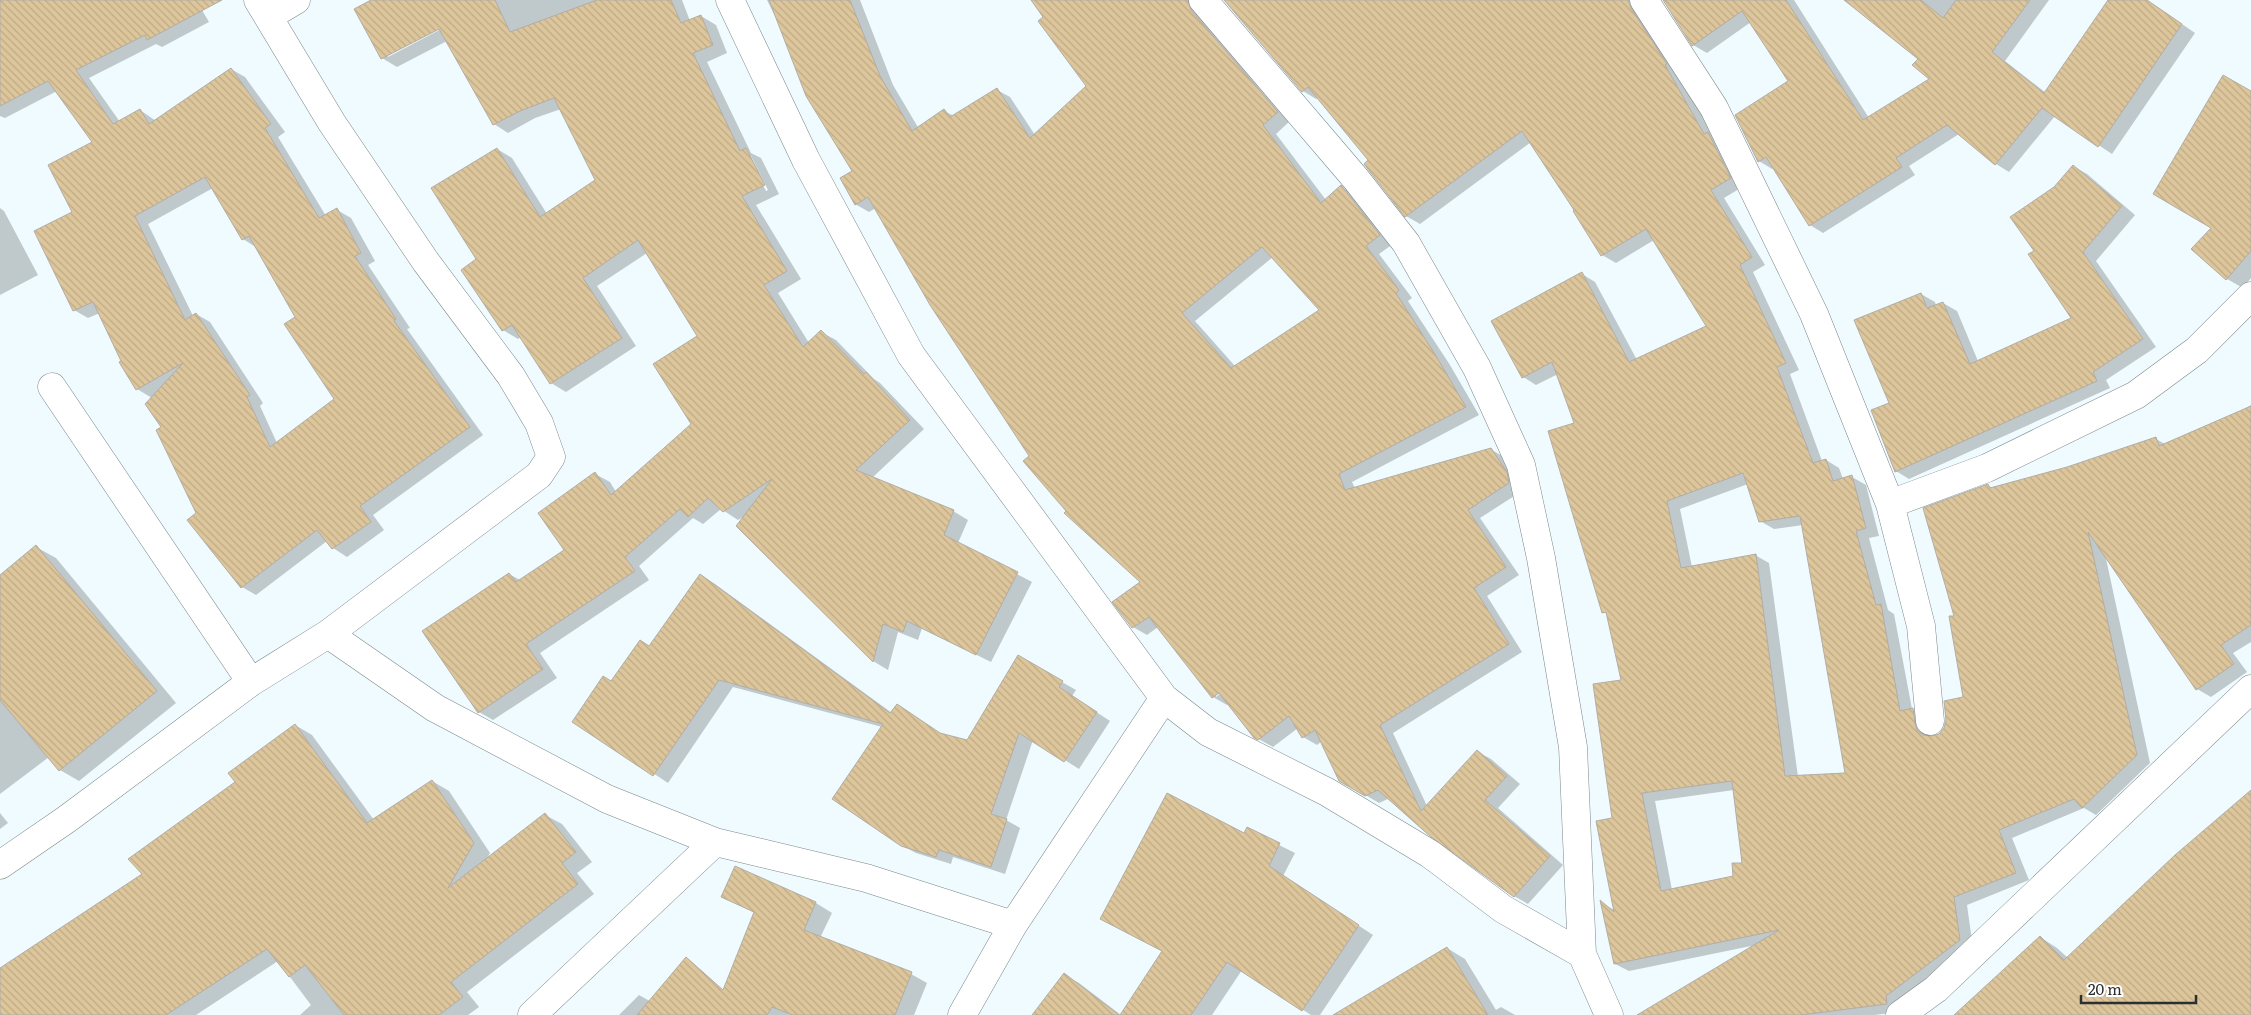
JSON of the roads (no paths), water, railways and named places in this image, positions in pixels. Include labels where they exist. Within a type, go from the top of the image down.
[{"type":"street","points":[[0,865],[67,820],[251,682],[328,634],[539,475],[551,456],[539,423],[511,376],[426,262],[338,131],[264,8],[296,0]]},
{"type":"street","points":[[730,0],[806,160],[911,355],[1164,698],[1208,732],[1327,792],[1430,854],[1503,909],[1582,954]]},
{"type":"street","points":[[1203,0],[1356,178],[1406,243],[1477,368],[1521,466],[1542,558],[1573,747],[1582,954],[1609,1015]]},
{"type":"street","points":[[1644,0],[1714,108],[1814,314],[1890,504],[1921,626],[1930,721]]},
{"type":"street","points":[[1890,504],[1987,468],[2136,394],[2197,350],[2251,296]]},
{"type":"street","points":[[52,387],[251,682]]},
{"type":"street","points":[[328,634],[435,708],[607,799],[715,842],[866,878],[1013,926]]},
{"type":"street","points":[[1900,1015],[1936,990],[2251,689]]},
{"type":"street","points":[[962,1015],[1013,926],[1164,698]]},
{"type":"street","points":[[532,1015],[715,842]]}]
